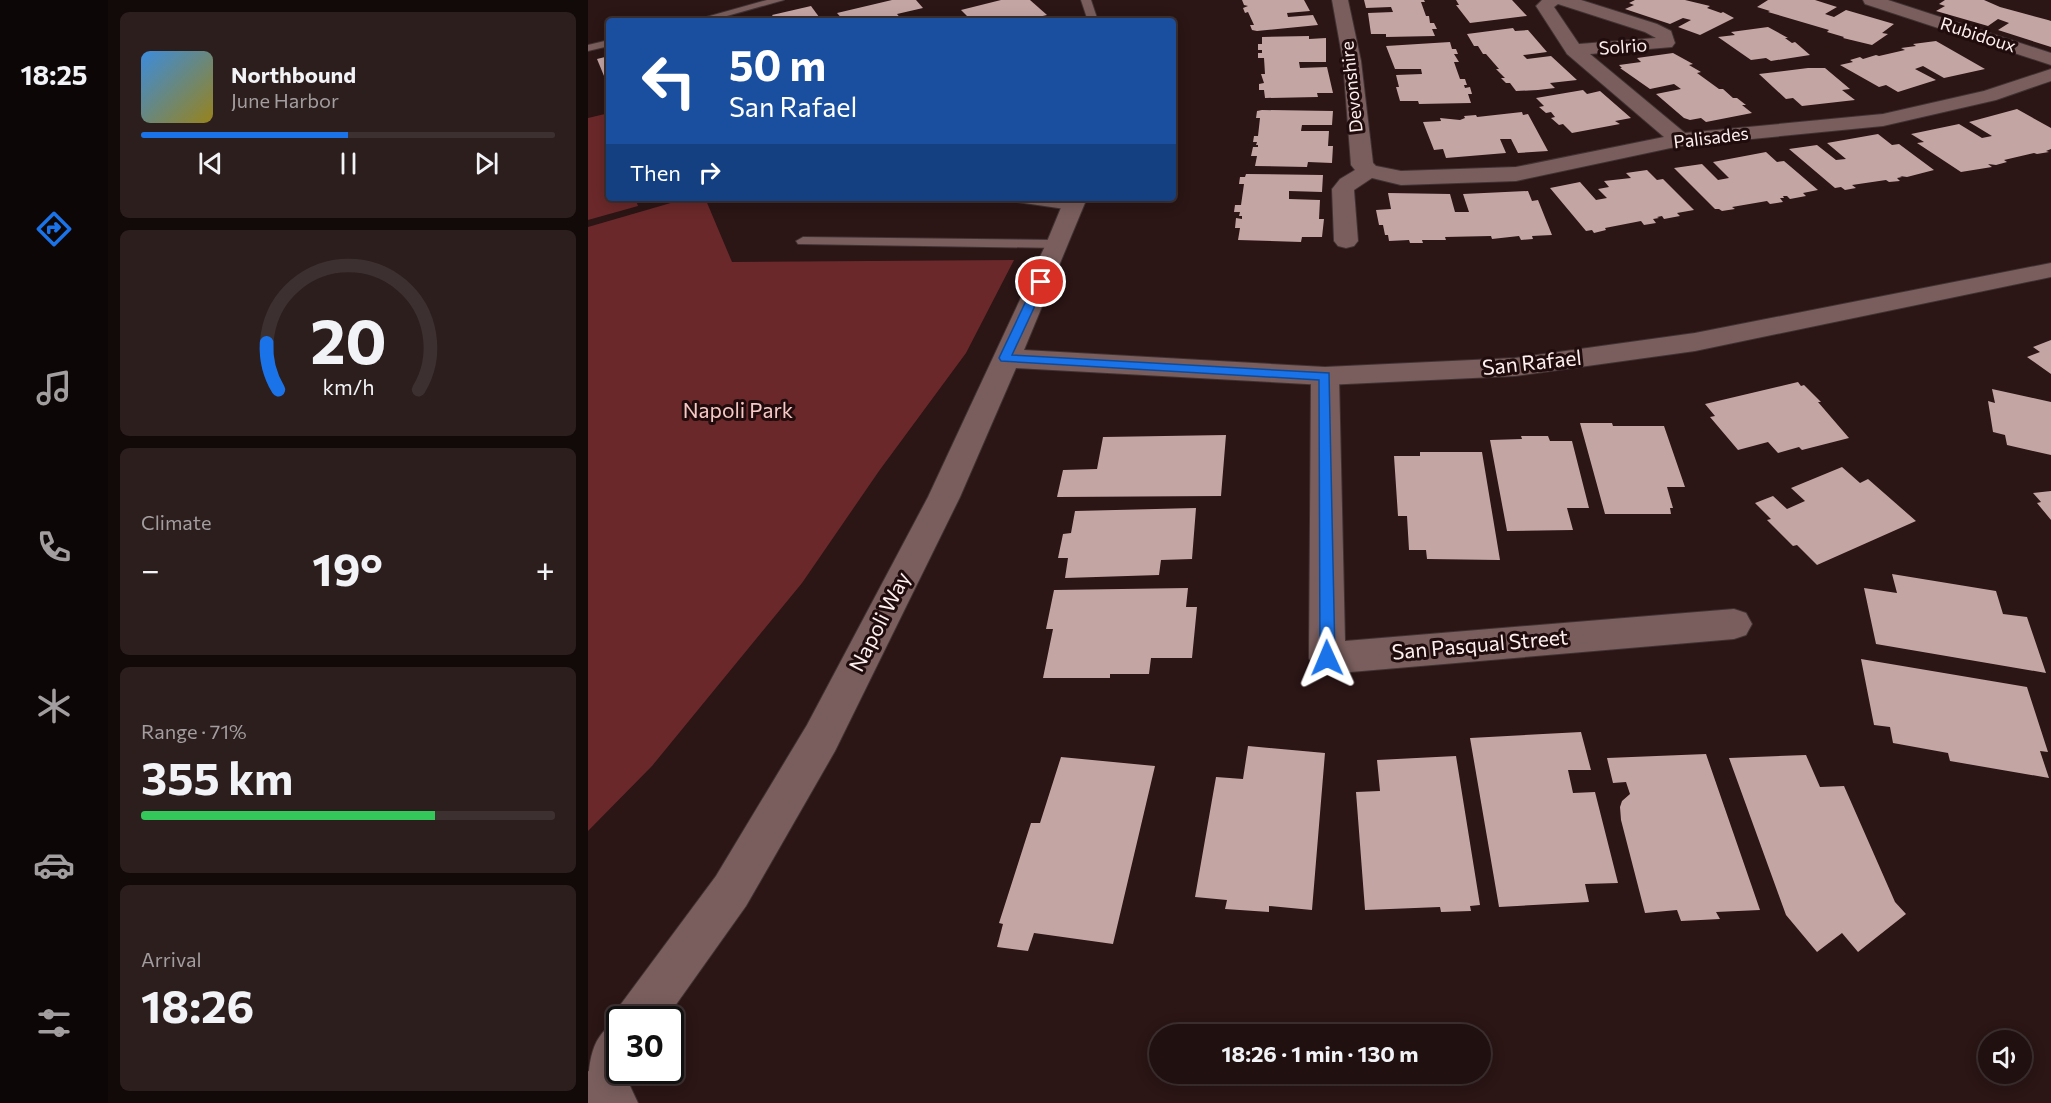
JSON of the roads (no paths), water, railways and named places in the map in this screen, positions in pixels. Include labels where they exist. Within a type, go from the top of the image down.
[{"type":"street","name":"Devonshire","points":[[1340,0],[1352,60],[1360,157],[1362,165],[1369,171]]},
{"type":"street","name":"Solrio","points":[[1551,0],[1545,6],[1574,50],[1680,140]]},
{"type":"street","name":"Solrio","points":[[1564,0],[1652,28],[1665,35],[1666,44],[1574,50]]},
{"type":"street","name":"Rubidoux","points":[[1871,0],[2051,59]]},
{"type":"street","name":"Palisades","points":[[1369,171],[1401,178],[1516,174],[1680,140],[1884,120],[1989,96],[2051,75]]},
{"type":"street","points":[[1346,241],[1343,189],[1369,171]]},
{"type":"street","name":"Napoli Way","points":[[647,1006],[731,891],[821,738],[944,497],[1058,244],[1074,202]]},
{"type":"street","name":"San Rafael","points":[[1005,358],[1325,376],[1515,367],[1695,342],[2051,270]]},
{"type":"street","name":"San Pasqual Street","points":[[1325,376],[1327,658],[1734,624]]},
{"type":"street","points":[[588,1087],[606,1063]]},
{"type":"street","points":[[588,1095],[613,1103]]},
{"type":"lane","points":[[709,18],[778,0]]},
{"type":"lane","points":[[1086,0],[1092,18]]},
{"type":"lane","points":[[588,48],[606,44]]},
{"type":"lane","points":[[803,242],[1058,244]]},
{"type":"park label","name":"Napoli Park","points":[[738,411]]}]
